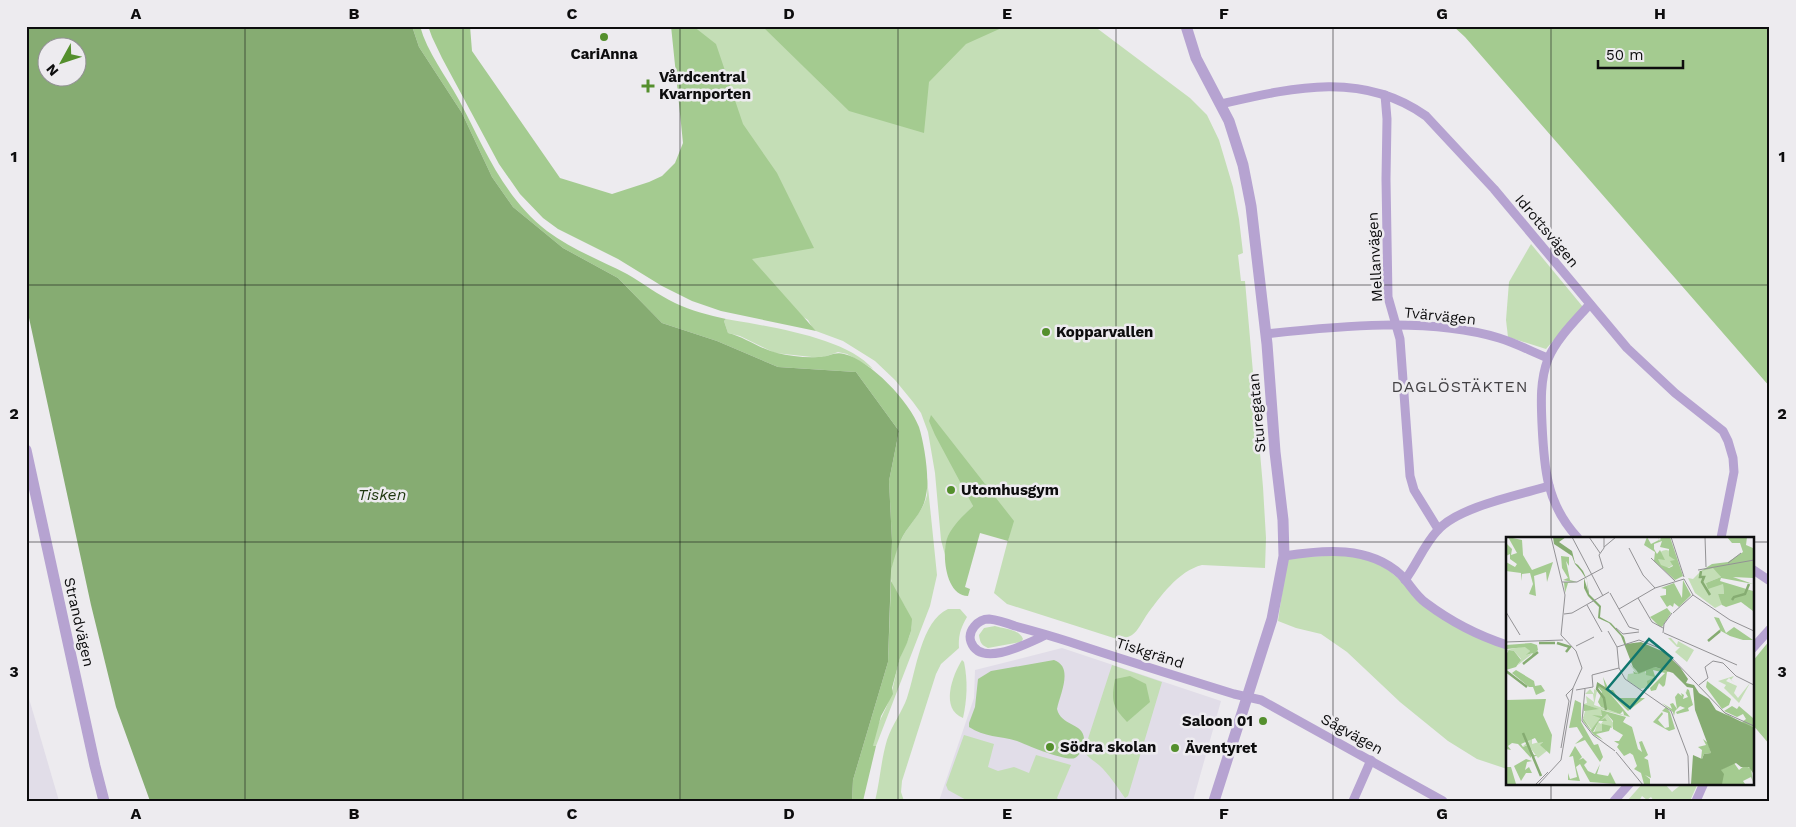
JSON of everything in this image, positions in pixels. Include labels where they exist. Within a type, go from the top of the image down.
[{"type":"street","name":"Sturegatan","points":[[1186,26],[1196,58],[1222,104],[1243,165],[1251,206],[1266,334],[1275,452],[1283,520],[1284,556],[1272,619],[1214,801]]},
{"type":"street","name":"Idrottsvägen","points":[[1222,104],[1274,92],[1312,86],[1352,88],[1378,92],[1426,116],[1494,189],[1613,334],[1674,393],[1704,415],[1725,434],[1733,458],[1734,472],[1721,537]]},
{"type":"street","name":"Mellanvägen","points":[[1385,95],[1387,119],[1388,297],[1400,339],[1411,482],[1419,500],[1438,529]]},
{"type":"street","points":[[1577,537],[1558,511],[1548,486],[1544,461],[1541,403],[1542,380],[1548,358],[1562,336],[1590,304]]},
{"type":"street","name":"Tvärvägen","points":[[1266,334],[1330,328],[1440,327],[1504,340],[1548,358]]},
{"type":"street","name":"Strandvägen","points":[[26,450],[104,801]]},
{"type":"street","points":[[1406,580],[1427,543],[1438,529],[1449,521],[1495,501],[1548,486]]},
{"type":"street","points":[[1284,556],[1314,552],[1345,551],[1357,553],[1392,568],[1406,580],[1418,596],[1438,612],[1490,639],[1506,645]]},
{"type":"street","points":[[1754,570],[1770,581]]},
{"type":"street","name":"Tiskgränd","points":[[1046,635],[1004,652],[983,654],[975,648],[970,636],[977,622],[990,619],[1046,635],[1234,694],[1247,696]]},
{"type":"street","points":[[1754,647],[1770,629]]},
{"type":"street","name":"Sågvägen","points":[[1247,696],[1261,700],[1441,800]]},
{"type":"street","points":[[1353,801],[1371,760]]},
{"type":"street","points":[[1614,801],[1629,784]]},
{"type":"street","points":[[1696,801],[1704,784]]},
{"type":"shaded area","points":[[412,26],[420,26],[432,55],[459,100],[506,187],[518,203],[547,231],[576,249],[627,274],[675,303],[694,311],[726,319],[724,321],[728,333],[771,351],[787,355],[822,357],[838,353],[844,354],[865,364],[898,394],[919,427],[926,461],[927,488],[923,505],[901,540],[891,570],[892,541],[889,481],[899,431],[856,372],[778,367],[717,341],[662,323],[618,278],[563,248],[513,207],[492,177],[462,113],[419,47]]},
{"type":"shaded area","points":[[428,26],[470,26],[472,51],[560,178],[612,194],[662,176],[675,163],[683,143],[671,26],[693,26],[716,44],[743,124],[777,173],[814,248],[752,259],[816,331],[721,311],[692,301],[662,286],[618,259],[558,229],[543,218],[520,194],[499,164],[442,58]]},
{"type":"shaded area","name":"Kopparvallen","points":[[672,26],[1094,26],[1190,98],[1207,115],[1219,140],[1233,187],[1239,219],[1243,253],[1238,255],[1241,281],[1245,281],[1263,487],[1266,538],[1265,568],[1202,565],[1193,568],[1170,586],[1134,633],[1128,637],[1117,639],[1007,604],[994,593],[1013,521],[966,491],[973,506],[951,535],[945,555],[941,540],[935,473],[928,432],[921,413],[913,402],[895,380],[875,361],[843,341],[816,331],[808,320],[699,252]]},
{"type":"shaded area","points":[[762,26],[1006,26],[966,44],[929,82],[924,133],[849,111]]},
{"type":"shaded area","points":[[1453,26],[1770,26],[1770,387],[1465,37]]},
{"type":"shaded area","points":[[1531,244],[1583,307],[1546,349],[1508,337],[1506,320],[1509,282]]},
{"type":"shaded area","points":[[726,319],[783,329],[825,341],[861,358],[873,369],[847,354],[838,352],[821,358],[775,353],[740,336],[728,333],[724,321]]},
{"type":"shaded area","points":[[931,415],[1014,521],[1008,541],[980,533],[965,587],[970,589],[968,596],[960,594],[954,589],[947,572],[945,552],[950,532],[973,506],[935,435],[929,421]]},
{"type":"shaded area","points":[[926,468],[937,575],[930,606],[876,746],[873,746],[877,728],[890,698],[900,658],[911,630],[909,614],[896,593],[891,578],[891,570],[901,540],[926,500]]},
{"type":"shaded area","points":[[1361,554],[1387,569],[1405,584],[1428,608],[1506,645],[1506,769],[1477,759],[1448,741],[1400,702],[1347,652],[1321,634],[1278,621],[1287,558]]},
{"type":"shaded area","points":[[891,581],[912,619],[911,631],[900,658],[892,688],[893,694],[881,716],[873,746],[876,746],[863,801],[852,801],[853,780],[888,662]]},
{"type":"shaded area","points":[[948,609],[960,609],[967,617],[960,632],[959,648],[941,664],[936,674],[902,781],[901,792],[904,801],[875,801],[887,740],[907,698],[921,648],[931,624]]},
{"type":"shaded area","points":[[995,626],[1015,631],[1023,639],[1021,642],[988,648],[981,643],[979,635],[984,628]]},
{"type":"shaded area","points":[[1770,640],[1770,745],[1754,726],[1754,660]]},
{"type":"shaded area","name":"Södra skolan","points":[[1062,648],[1221,701],[1193,801],[939,801],[974,698],[975,670]]},
{"type":"shaded area","points":[[962,660],[964,662],[966,683],[963,718],[956,714],[950,700],[952,683]]},
{"type":"shaded area","points":[[1054,660],[1063,668],[1065,675],[1057,709],[1059,715],[1083,733],[1082,749],[1077,757],[1064,758],[1017,741],[980,733],[969,727],[975,707],[978,679],[991,671]]},
{"type":"shaded area","points":[[1112,665],[1162,682],[1128,796],[1125,798],[1106,772],[1084,751]]},
{"type":"shaded area","points":[[1130,676],[1146,684],[1150,702],[1127,722],[1118,712],[1114,703],[1113,693],[1115,679]]},
{"type":"shaded area","points":[[26,689],[33,712],[59,801],[26,801]]},
{"type":"shaded area","points":[[964,735],[994,744],[988,767],[998,771],[1014,767],[1029,773],[1036,755],[1071,765],[1057,798],[1060,801],[968,801],[948,790],[946,785]]},
{"type":"shaded area","points":[[1642,784],[1665,784],[1672,792],[1682,784],[1698,784],[1690,801],[1654,801],[1651,797],[1647,800],[1642,796],[1639,801],[1627,801]]},
{"type":"water","name":"Tisken","points":[[26,26],[412,26],[419,47],[462,113],[492,177],[513,207],[563,248],[618,278],[662,323],[717,341],[778,367],[856,372],[899,431],[889,481],[892,541],[888,662],[853,780],[852,801],[150,801],[116,707],[91,605],[26,304]]},
{"type":"place","name":"CariAnna","points":[[604,37]]},
{"type":"place","name":"Vårdcentral Kvarnporten","points":[[648,86]]},
{"type":"place","name":"Kopparvallen","points":[[1046,332]]},
{"type":"place","name":"Utomhusgym","points":[[951,490]]},
{"type":"place","name":"Saloon 01","points":[[1263,721]]},
{"type":"place","name":"Södra skolan","points":[[1050,747]]},
{"type":"place","name":"Äventyret","points":[[1175,748]]},
{"type":"district","name":"DAGLÖSTÄKTEN","points":[[1460,386]]}]
